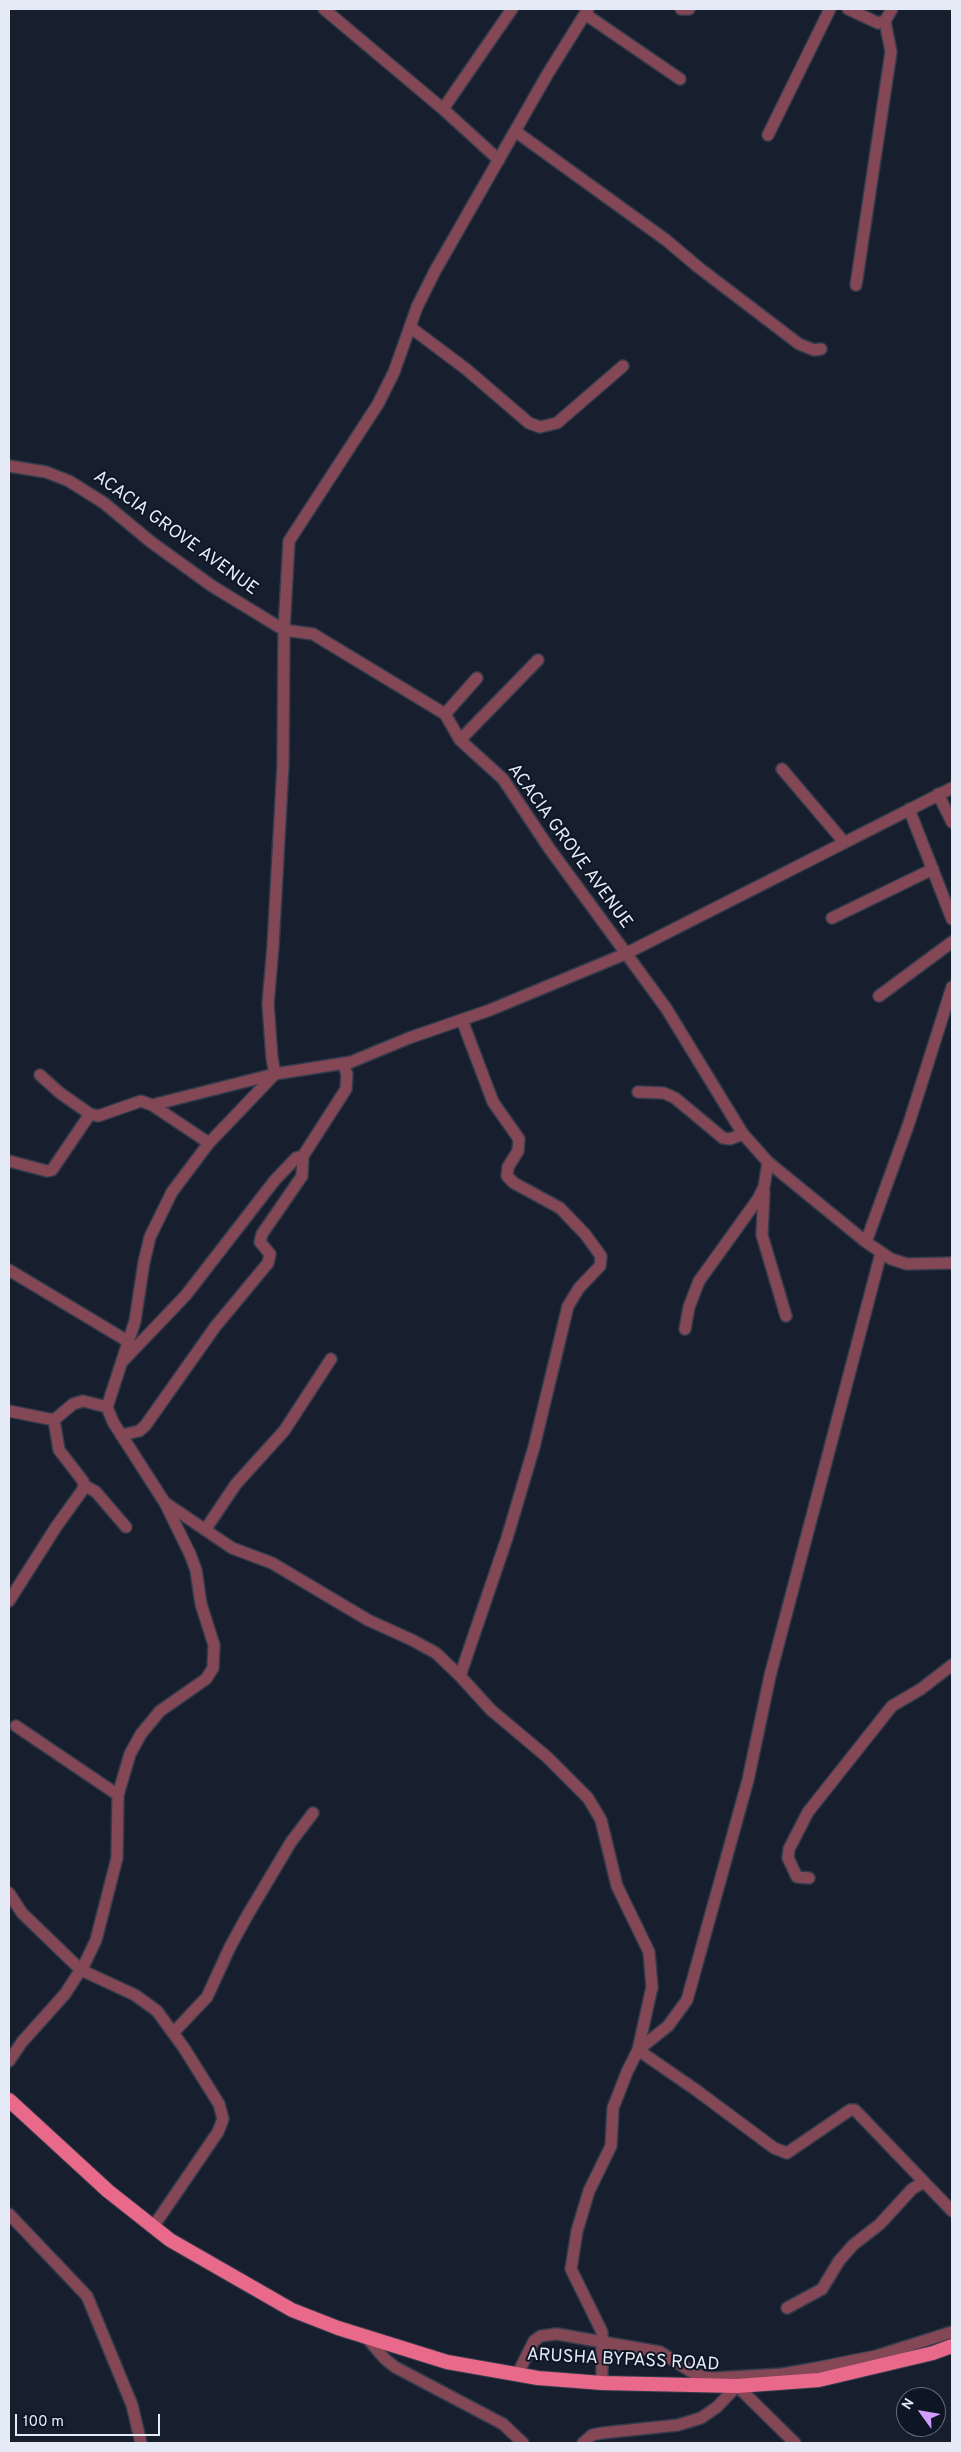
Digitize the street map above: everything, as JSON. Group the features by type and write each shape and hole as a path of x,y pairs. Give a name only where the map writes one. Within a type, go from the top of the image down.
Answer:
{"main road":[{"name":"ARUSHA BYPASS ROAD","path":"9,2100 108,2191 170,2240 292,2310 366,2337 447,2362 516,2375 602,2383 737,2386 819,2380 933,2354 952,2346"}],"street":[{"path":"324,9 443,109 499,160"},
{"path":"443,109 512,9"},
{"path":"681,9 689,9"},
{"path":"768,135 830,9"},
{"path":"848,9 878,24 885,21 892,9"},
{"path":"276,1074 272,1058 268,1004 283,765 284,630 289,541 378,404 394,372 410,327 435,271 515,131 587,11 680,79"},
{"path":"856,285 891,52 885,21"},
{"path":"515,131 666,240 698,267 799,344 814,350 822,349"},
{"path":"410,327 466,369 529,423 540,427 558,423 623,366"},
{"name":"ACACIA GROVE AVENUE","path":"9,466 46,472 69,481 104,503 151,542 212,586 284,630 312,634 445,714 460,740 502,779 548,848 666,1008 743,1134 768,1162 881,1253 907,1264 952,1263"},
{"path":"460,740 538,660"},
{"path":"445,714 477,678"},
{"path":"782,769 844,842"},
{"path":"152,1105 276,1074 344,1064 462,1020 625,954 952,788"},
{"path":"938,794 952,822"},
{"path":"909,809 952,919"},
{"path":"832,918 933,869"},
{"path":"879,996 952,942"},
{"path":"866,1242 912,1114 952,987"},
{"path":"460,1676 507,1538 531,1456 568,1306 578,1288 597,1270 601,1262 601,1256 568,1215 560,1208 514,1183 507,1176 508,1167 518,1152 519,1139 493,1102 462,1020"},
{"path":"121,1435 139,1431 145,1426 215,1327 268,1263 270,1254 260,1242 261,1239 302,1176 303,1156 346,1089 347,1074 344,1064"},
{"path":"9,2061 22,2042 65,1994 81,1970 102,1925 117,1858 118,1795 130,1754 152,1719 160,1711 206,1679 213,1668 214,1645 201,1604 196,1570 180,1530 121,1435 107,1408 130,1342 150,1237 172,1192 209,1143 276,1074"},
{"path":"40,1075 60,1093 90,1114 98,1116 140,1101 152,1105 209,1143"},
{"path":"638,1092 664,1093 675,1098 709,1129 723,1138 730,1139 743,1134"},
{"path":"9,1161 47,1171 52,1170 90,1114"},
{"path":"122,1362 134,1352 186,1296 275,1180 296,1158 303,1156"},
{"path":"768,1162 764,1188 762,1234 786,1316"},
{"path":"685,1330 689,1307 700,1281 764,1188"},
{"path":"638,2050 668,2026 687,2000 748,1780 770,1676 881,1253"},
{"path":"9,1270 130,1342"},
{"path":"205,1530 236,1484 284,1431 331,1359"},
{"path":"54,1420 73,1404 83,1401 107,1408"},
{"path":"9,1411 54,1420"},
{"path":"54,1420 59,1450 84,1484 96,1492 126,1527"},
{"path":"9,1601 56,1527 82,1493 84,1484"},
{"path":"165,1504 232,1548 272,1563 368,1620 421,1644 436,1653 491,1710 571,1779 588,1798 600,1820 618,1886 649,1952 652,1987 638,2050 618,2091 613,2108 611,2146 582,2210 571,2261 574,2276 596,2316 602,2332 602,2383"},
{"path":"809,1878 797,1877 788,1858 789,1849 808,1812 823,1796 850,1757 892,1706 952,1665"},
{"path":"16,1726 118,1795"},
{"path":"173,2033 207,1997 243,1924 291,1842 313,1813"},
{"path":"9,1892 12,1909 81,1970 147,2002 173,2033 219,2104 223,2119 218,2132 152,2227"},
{"path":"638,2050 774,2148 787,2153 850,2110 855,2110 952,2211"},
{"path":"787,2308 822,2289 839,2261 854,2245 880,2224 912,2189 924,2182"},
{"path":"9,2214 87,2296 132,2405 141,2443"},
{"path":"516,2375 534,2341 542,2336 557,2334 660,2352 703,2377 739,2377 782,2374 876,2356 952,2332"},
{"path":"366,2337 385,2359 395,2366 503,2424 523,2443"},
{"path":"583,2443 592,2435 678,2425 700,2418 717,2407 737,2386 795,2443"}]}
